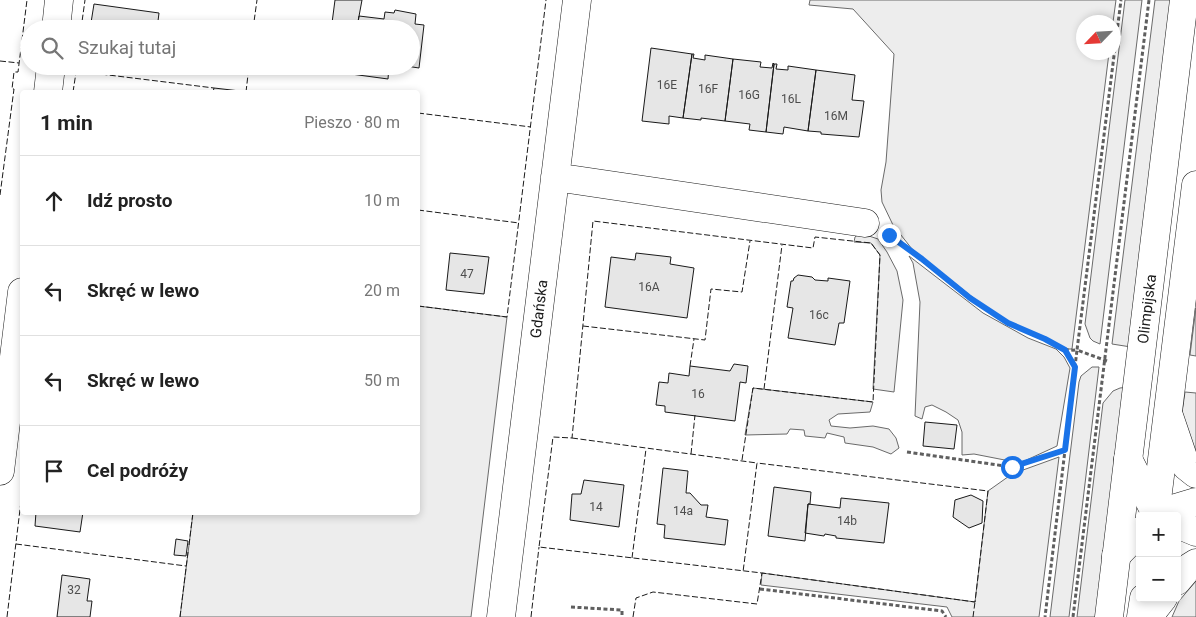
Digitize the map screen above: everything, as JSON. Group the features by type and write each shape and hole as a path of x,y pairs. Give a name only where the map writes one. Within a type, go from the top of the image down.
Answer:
{"street":[{"path":"57,20 59,0"},
{"name":"Gdańska","path":"501,617 577,0"},
{"name":"Olimpijska","path":"1109,617 1184,0"},
{"path":"48,90 50,75"},
{"path":"556,177 865,223"},
{"path":"1158,512 1196,185"},
{"path":"0,471 20,308"},
{"path":"1169,416 1186,466 1196,474"},
{"path":"1128,458 1154,512"},
{"path":"1173,512 1196,502"},
{"path":"1181,527 1196,532"},
{"path":"1116,556 1136,538"},
{"path":"1181,576 1188,568 1196,563"},
{"path":"1142,617 1144,602"},
{"path":"1148,617 1160,602"}],"path":[{"path":"1045,617 1121,0"},
{"path":"1073,617 1149,0"},
{"path":"889,235 970,298 1008,323 1065,350 1077,350 1105,360"},
{"path":"1065,350 1075,367"},
{"path":"907,452 1012,467 1065,450"},
{"path":"760,589 942,611 946,617"},
{"path":"571,607 622,610 622,617"}],"shaded area":[{"path":"810,0 1116,0 1114,15 1076,15 1076,60 1108,60 1072,349 1005,323 912,249 893,225 882,202 881,190 886,162 894,54 853,9 809,5"},
{"path":"1125,0 1142,0 1100,344 1090,338 1085,324 1118,60 1121,60 1121,32"},
{"path":"1155,0 1174,0 1131,347 1112,344"},
{"path":"860,233 878,239 897,271 903,300 894,392 873,389 880,255 871,243 854,242 855,237"},
{"path":"909,256 983,313 1028,338 1056,349 1064,357 1070,368 1057,446 1020,463 974,454 962,455 962,432 958,420 932,405 925,407 922,419 915,416 920,302 913,263"},
{"path":"420,306 507,317 471,617 180,617 193,515 420,515"},
{"path":"1196,308 1196,356 1190,355"},
{"path":"1092,367 1099,367 1069,617 1050,617 1079,382 1081,376"},
{"path":"1129,387 1101,617 1077,617 1103,403 1113,391"},
{"path":"753,388 873,402 870,412 838,414 829,420 831,426 850,428 873,426 889,429 896,438 899,448 891,454 873,447 845,443 844,437 827,433 825,438 805,436 804,430 790,429 787,434 745,435"},
{"path":"1185,392 1196,393 1196,457 1181,420"},
{"path":"1059,457 1039,617 952,617 947,607 761,585 762,573 975,602 988,491 1012,474"},
{"path":"1196,581 1196,617 1172,617 1181,599"}],"building":[{"path":"335,0 362,0 358,20 332,20"},
{"path":"94,4 159,13 158,20 91,20"},
{"path":"395,10 416,14 415,20 358,20 359,16 384,19 385,12 394,13"},
{"path":"420,25 424,25 420,59"},
{"path":"651,48 692,54 683,118 669,116 669,124 642,121"},
{"path":"692,54 694,54 693,58 705,60 705,55 733,59 725,121 683,118"},
{"path":"733,59 761,62 760,67 772,68 774,64 766,132 749,130 750,124 725,121"},
{"path":"774,64 777,64 776,69 788,70 788,66 816,70 808,131 784,127 783,134 766,132"},
{"path":"816,70 855,75 852,100 864,101 859,137 808,131"},
{"path":"358,75 388,75 388,79"},
{"path":"214,88 231,90 214,90"},
{"path":"450,253 489,257 484,294 446,290"},
{"path":"636,253 671,257 670,264 694,268 687,318 605,307 611,257 635,260"},
{"path":"798,275 812,277 815,280 828,281 828,278 850,281 844,323 839,323 835,345 788,338 793,308 787,307 791,281"},
{"path":"734,364 748,366 746,383 740,382 735,421 665,412 665,406 656,405 659,382 668,383 669,373 689,376 690,366 730,371"},
{"path":"925,422 957,425 954,449 923,446"},
{"path":"663,468 688,471 686,493 690,493 701,505 708,505 706,517 728,520 725,545 664,538 665,525 657,524"},
{"path":"584,480 624,485 619,527 570,520 572,494 581,494"},
{"path":"774,487 811,492 810,504 808,504 805,541 768,536"},
{"path":"971,495 983,501 982,523 969,528 953,517 955,500"},
{"path":"841,498 889,503 884,543 836,538 836,536 825,534 824,536 805,533 808,504 840,508"},
{"path":"36,515 83,515 80,532 35,526"},
{"path":"176,539 188,541 186,556 174,555"},
{"path":"62,575 90,579 87,601 92,601 90,617 57,617"}],"fence":[{"path":"24,20 27,0"},
{"path":"82,20 85,0"},
{"path":"254,20 257,0"},
{"path":"420,306 507,317 546,0"},
{"path":"0,195 14,89 12,89 14,72 18,72 20,56"},
{"path":"0,61 19,63"},
{"path":"73,90 76,75"},
{"path":"108,75 214,88"},
{"path":"246,90 248,75"},
{"path":"420,113 531,127"},
{"path":"420,210 519,223"},
{"path":"742,460 753,388 873,402 880,255 871,243 815,237 813,248 593,221 572,438 553,437 539,547 762,573 975,602 988,491 757,463"},
{"path":"583,326 705,340 711,289 742,292 750,241"},
{"path":"764,389 782,245"},
{"path":"690,366 694,339"},
{"path":"691,454 695,415"},
{"path":"572,438 757,463 743,572"},
{"path":"632,558 646,449"},
{"path":"7,617 20,510"},
{"path":"189,545 193,515"},
{"path":"16,544 186,566"},
{"path":"531,617 539,547"},
{"path":"180,617 188,552"},
{"path":"633,617 636,598 653,592 757,604 762,573"},
{"path":"973,617 975,602"}],"route":[{"path":"889,235 970,298 1008,323 1065,350 1075,367 1065,450 1012,467"}]}
